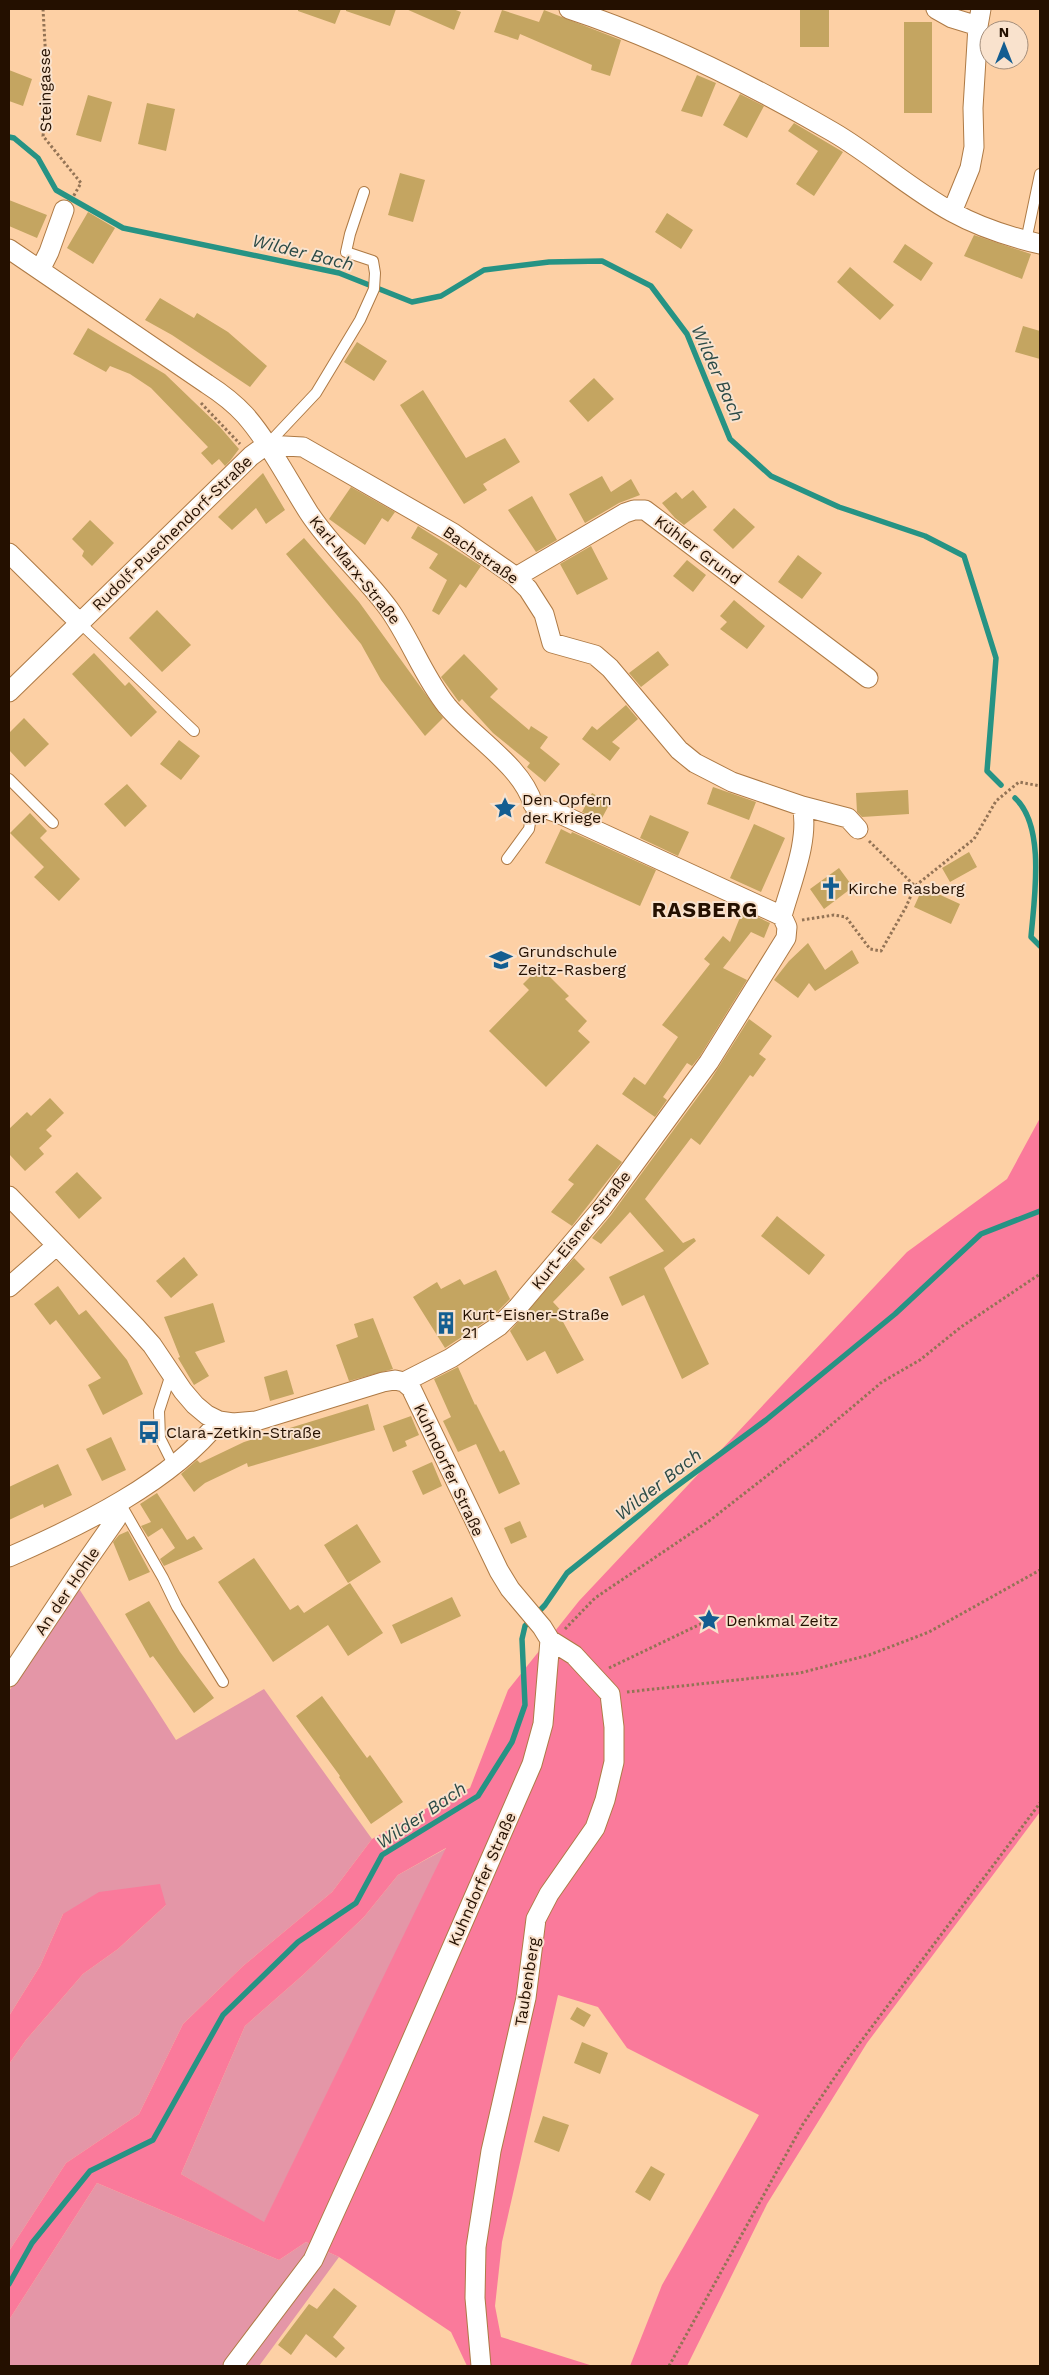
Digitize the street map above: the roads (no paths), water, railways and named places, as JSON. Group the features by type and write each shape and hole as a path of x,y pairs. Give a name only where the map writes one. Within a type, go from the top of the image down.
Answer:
{"street":[{"path":"572,9 656,43 752,89 834,132 952,212 1033,243"},
{"path":"936,9 952,18 980,18 972,108 974,147 970,168 952,212"},
{"path":"40,270 49,252 64,210"},
{"name":"Karl-Marx-Straße","path":"9,249 229,399 246,416 323,532 388,608 447,705 472,733 520,777 530,792 533,804"},
{"name":"Bachstraße","path":"266,445 303,446 453,533 516,577 528,589 544,614 552,642 595,655 610,668 679,750 695,764 732,782 802,806 848,818 858,829"},
{"name":"Rudolf-Puschendorf-Straße","path":"9,692 251,456 266,445"},
{"name":"Kühler Grund","path":"516,577 625,513 634,510 645,510 868,678"},
{"name":"Rudolf-Puschendorf-Straße","path":"9,553 79,622"},
{"path":"533,804 558,813 782,916 804,836 802,806"},
{"name":"Kurt-Eisner-Straße","path":"219,1421 234,1423 256,1421 383,1382 395,1380 404,1382 451,1358 499,1326 518,1308 602,1208 709,1062 786,938 788,926 782,916"},
{"path":"9,1196 144,1336 195,1405 207,1415 219,1421 203,1441 119,1503 9,1557"},
{"path":"9,1287 56,1246"},
{"name":"Kuhndorfer Straße","path":"233,2366 313,2260 386,2099 532,1764 543,1724 546,1634 510,1589 486,1548 411,1388 404,1382"},
{"name":"An der Hohle","path":"9,1678 80,1569 116,1520 119,1503"},
{"name":"Taubenberg","path":"481,2366 475,2298 476,2247 491,2151 526,1998 536,1919 549,1894 595,1828 605,1800 614,1762 614,1727 610,1694 574,1655 546,1634"}],"lane":[{"path":"1033,243 1040,174"},
{"path":"266,445 316,394 360,320 374,289 375,273 373,261 346,252 364,192"},
{"path":"79,622 194,731"},
{"path":"9,779 53,823"},
{"path":"507,859 529,829 533,804"},
{"path":"171,1374 159,1411 160,1438 173,1464"},
{"path":"119,1503 163,1578 177,1607 223,1682"}],"waterway":[{"name":"Wilder Bach","path":"9,137 14,138 38,158 56,190 123,228 339,273 412,302 441,296 484,270 549,262 602,261 651,286 687,334 730,439 771,476 839,507 925,536 964,556 996,658 987,771 1001,785"},
{"name":"Wilder Bach","path":"1015,798 1025,810 1031,826 1036,864 1031,937 1040,946"},
{"name":"Wilder Bach","path":"9,2284 32,2243 90,2171 153,2140 223,2015 298,1942 356,1903 382,1855 478,1796 512,1742 525,1705 522,1639 525,1626 545,1605 567,1573 662,1497 766,1420 895,1314 981,1234 1040,1211"}],"place":[{"name":"Den Opfern der Kriege","path":"505,808"},
{"name":"Kirche Rasberg","path":"831,888"},
{"name":"Grundschule Zeitz-Rasberg","path":"501,960"},
{"name":"Kurt-Eisner-Straße 21","path":"446,1323"},
{"name":"Clara-Zetkin-Straße","path":"149,1432"},
{"name":"Denkmal Zeitz","path":"709,1620"}],"district":[{"name":"RASBERG","path":"705,909"}]}
